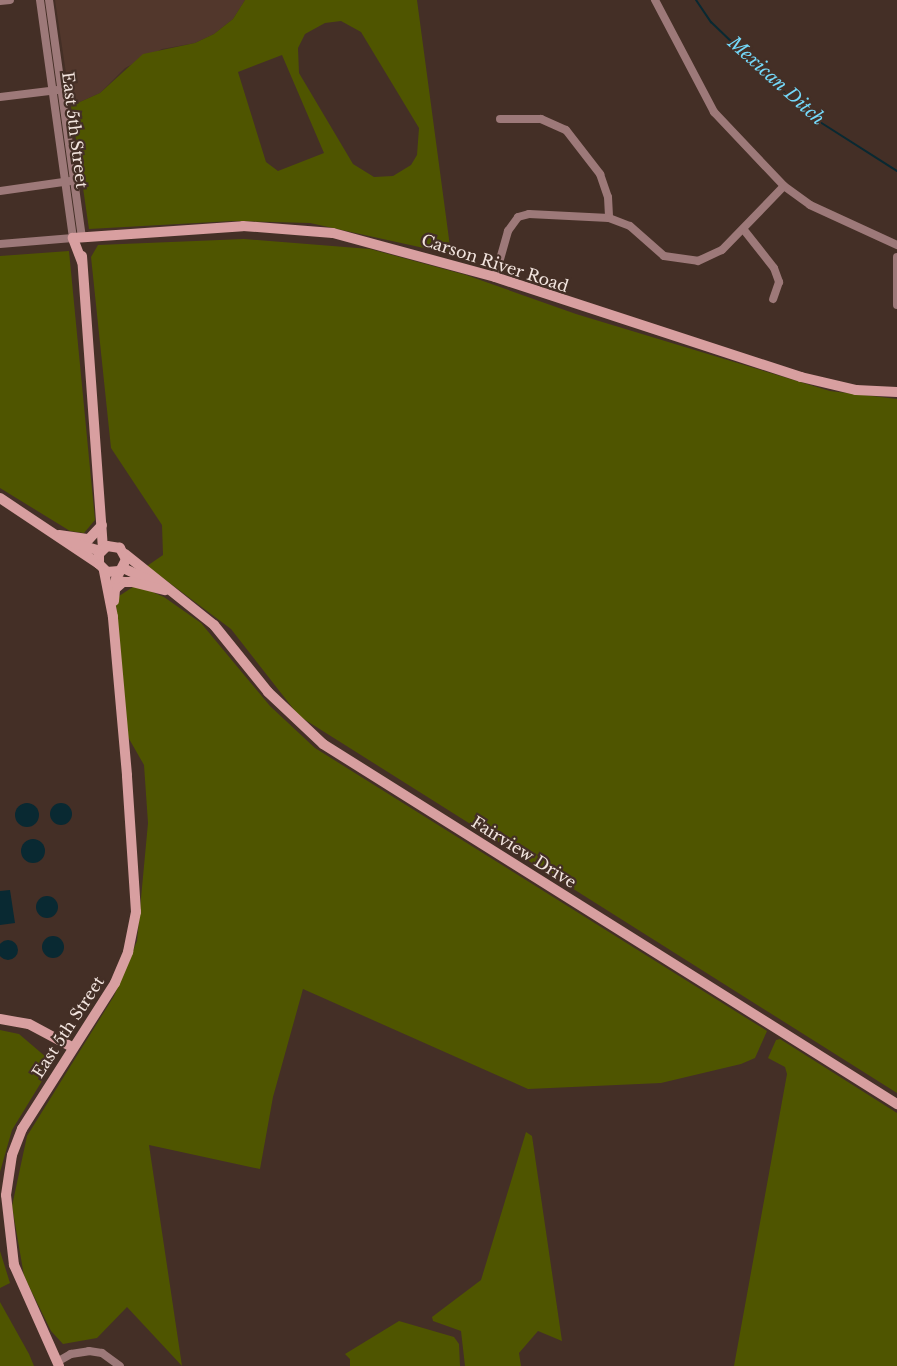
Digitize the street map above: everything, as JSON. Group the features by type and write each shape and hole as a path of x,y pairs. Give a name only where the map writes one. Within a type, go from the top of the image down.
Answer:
{"main road":[{"name":"Carson River Road","path":"78,238 211,227 297,228 369,240 495,277 801,377 856,390 897,392"},
{"name":"East 5th Street","path":"58,1364 14,1264 6,1195 12,1155 22,1130 72,1047 115,983 128,952 136,912 136,866 113,617 102,567 101,492 82,262 78,238"},
{"name":"East 5th Street","path":"101,492 115,546"},
{"path":"0,498 102,567 121,570"},
{"path":"55,535 89,539 102,525"},
{"path":"55,535 102,550 115,546"},
{"name":"Fairview Drive","path":"115,546 214,625 274,699 323,744 897,1104"},
{"name":"East 5th Street","path":"113,617 115,589 125,554"},
{"name":"Fairview Drive","path":"121,570 171,590"},
{"path":"115,589 123,582 132,582 171,590"},
{"path":"0,1018 29,1024 72,1047"}],"street":[{"path":"0,1 10,0"},
{"name":"East 5th Street","path":"40,0 75,181 78,238"},
{"name":"East 5th Street","path":"49,0 66,182 78,238"},
{"path":"655,0 714,112 784,186 810,205 897,245"},
{"path":"0,97 58,90"},
{"path":"500,119 541,119 566,130 600,174 608,197 609,218"},
{"path":"0,191 75,181"},
{"path":"495,277 508,231 518,218 529,214 609,218 630,226 664,256 688,262 714,256 744,230 784,186"},
{"path":"744,230 774,268 779,282 773,299"},
{"path":"0,244 78,238"},
{"path":"897,257 897,305"},
{"path":"58,1364 71,1354 89,1351 102,1353 120,1366"}],"shaded area":[{"path":"55,0 245,0 233,19 214,34 195,43 162,49 125,68 100,93 71,106"},
{"path":"245,0 417,0 451,254 310,223 232,221 89,229 71,106 100,93 143,54 195,43 214,34 233,19","holes":["341,21 361,32 419,128 417,155 411,165 393,176 374,177 353,164 299,73 298,48 305,34 325,23","282,55 324,153 278,171 266,162 238,72"]},
{"path":"244,239 370,249 466,275 576,314 830,391 897,399 897,1093 299,716 231,629 147,566 163,555 162,525 111,448 91,257 98,245"},
{"path":"69,251 95,520 84,533 70,531 0,488 0,256"},
{"path":"136,585 164,597 201,623 270,706 315,748 767,1031 755,1058 741,1064 661,1083 528,1089 303,989 273,1097 260,1169 149,1145 182,1366 127,1307 97,1338 63,1344 51,1331 24,1276 12,1206 27,1136 114,996 137,941 148,823 144,765 128,737 116,605 119,596"},
{"path":"0,1030 19,1034 53,1063 12,1130 0,1172"},
{"path":"780,1039 897,1113 897,1366 734,1366 787,1074 785,1067 768,1058 776,1040"},
{"path":"526,1132 532,1136 562,1341 538,1331 519,1353 521,1366 465,1366 461,1331 433,1321 432,1317 481,1280"},
{"path":"0,1251 10,1283 0,1288"},
{"path":"0,1302 29,1354 34,1366 0,1366"},
{"path":"399,1321 454,1337 459,1344 460,1366 350,1366 350,1359 345,1354"}],"water":[{"path":"27,803 36,806 39,815 36,824 27,827 18,824 15,815 18,806"},
{"path":"61,803 69,806 72,814 69,822 61,825 53,822 50,814 53,806"},
{"path":"33,839 42,842 45,851 42,860 33,863 24,860 21,851 24,842"},
{"path":"10,890 15,923 0,925 0,891"},
{"path":"47,896 55,899 58,907 55,915 47,918 39,915 36,907 39,899"},
{"path":"53,936 61,939 64,947 61,955 53,958 45,955 42,947 45,939"},
{"path":"8,940 15,943 18,950 15,957 8,960 1,957 -2,950 1,943"}],"waterway":[{"name":"Mexican Ditch","path":"696,0 711,22 788,96 820,122 897,171"}]}
